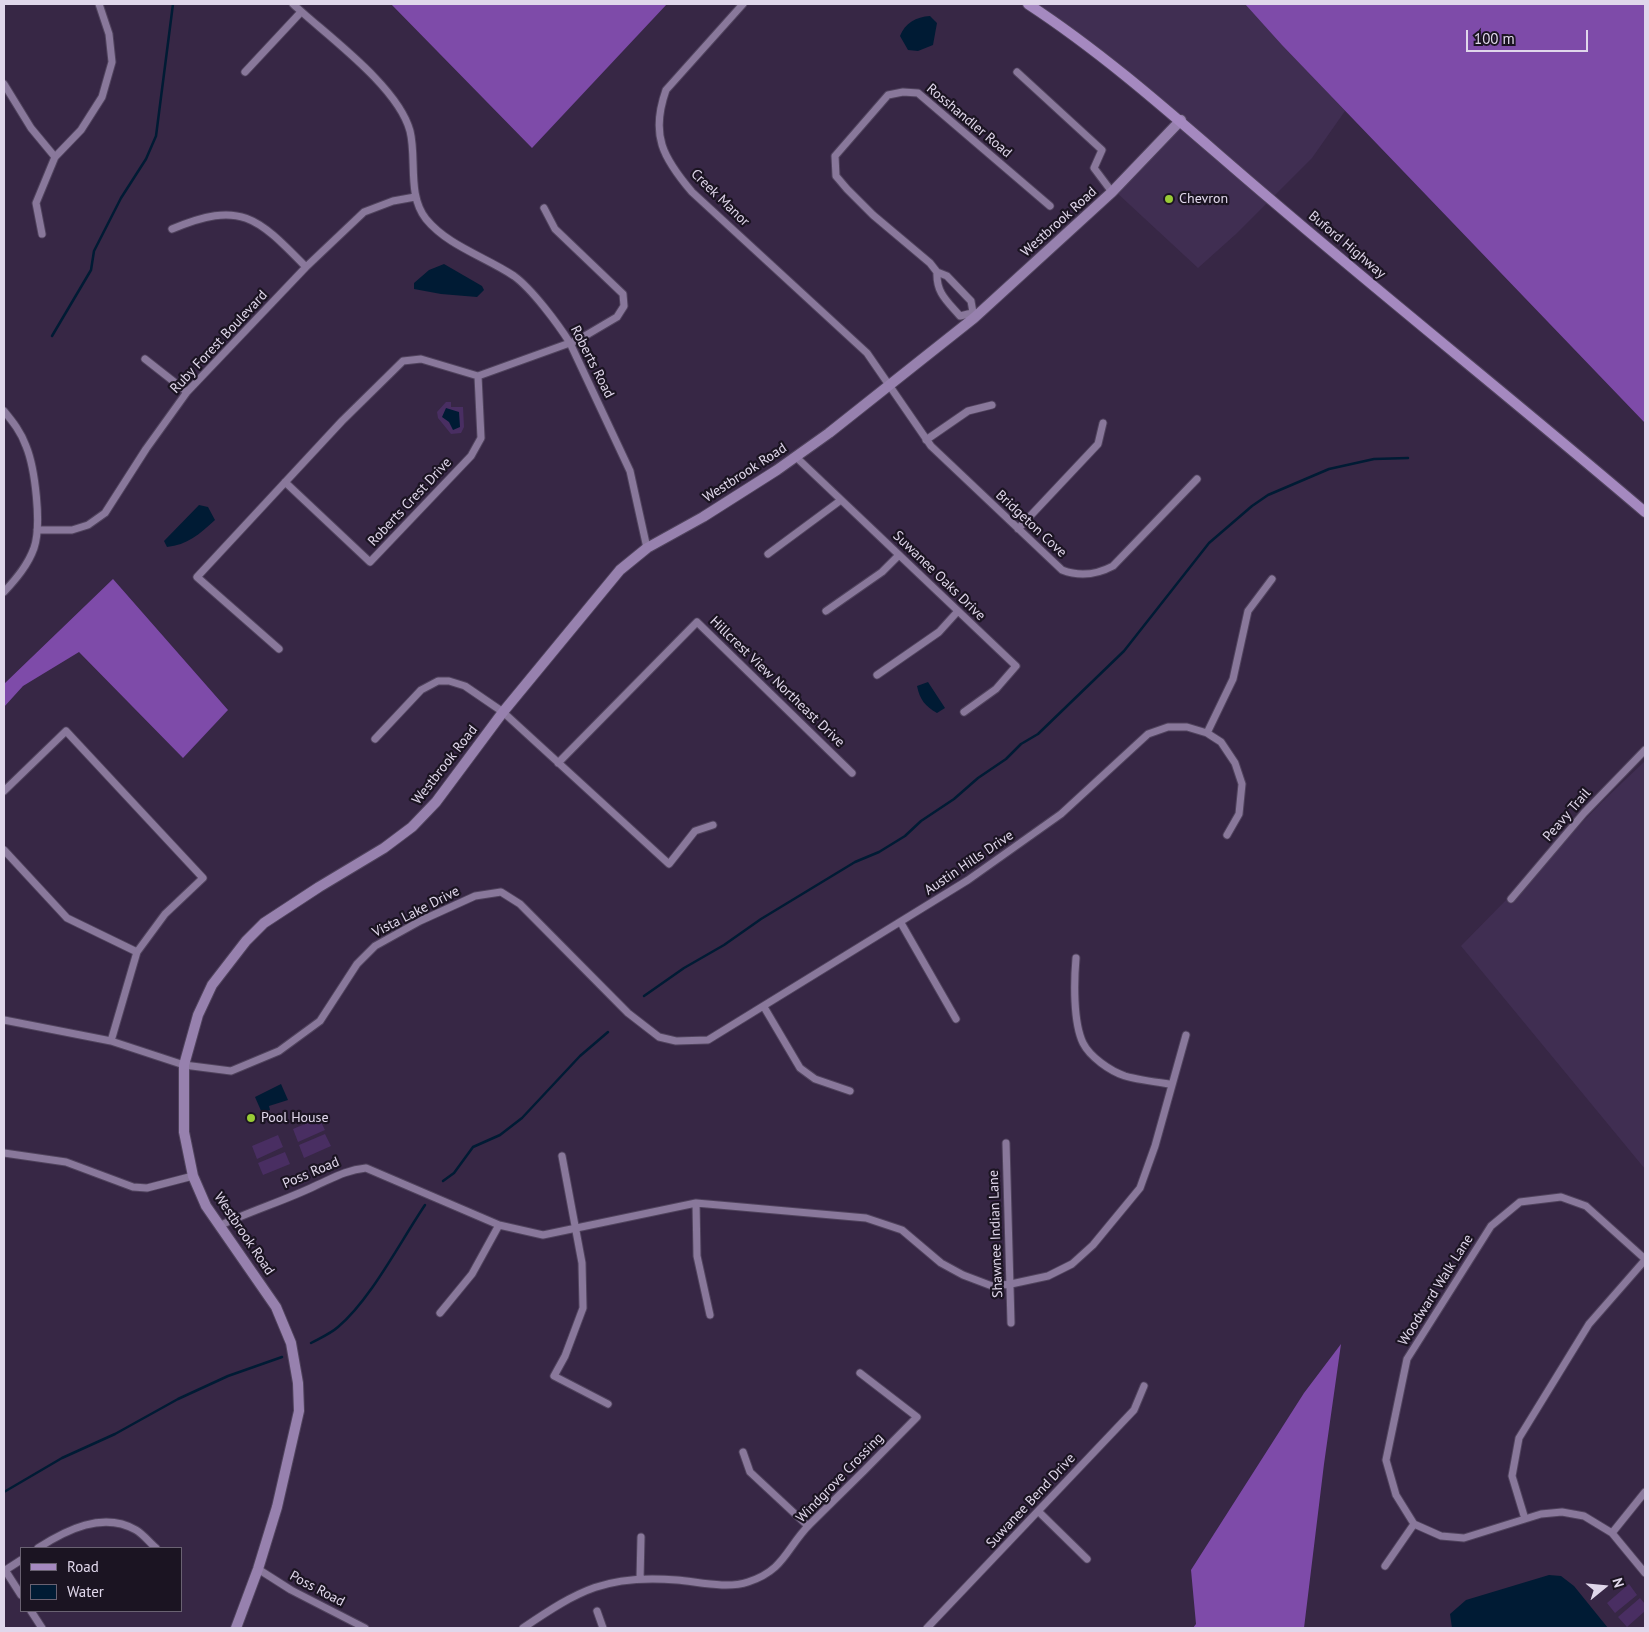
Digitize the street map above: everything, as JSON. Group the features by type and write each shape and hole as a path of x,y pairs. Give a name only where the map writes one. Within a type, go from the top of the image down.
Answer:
{"main road":[{"name":"Buford Highway","path":"1028,4 1097,53 1180,120 1275,203 1645,512"}],"street":[{"path":"42,234 36,203 55,157 81,130 102,97 112,62 109,34 100,4"},
{"path":"293,4 391,96 410,130 416,196"},
{"name":"Creek Manor","path":"743,4 666,90 660,106 661,146 671,166 692,192 867,353 888,386"},
{"path":"245,72 301,12"},
{"path":"1017,72 1102,150 1094,168 1112,192"},
{"path":"4,84 31,128 55,157"},
{"name":"Rosshandler Road","path":"973,316 971,301 947,276 937,272 930,263 873,215 836,176 836,156 888,95 903,92 918,93 1050,206"},
{"name":"Westbrook Road","path":"236,1628 258,1569 279,1499 299,1411 298,1383 291,1343 276,1307 206,1206 193,1176 184,1132 182,1106 184,1065 198,1015 212,985 246,941 264,923 285,908 384,848 412,827 436,802 502,712 620,570 647,548 703,517 796,457 888,386 973,316 1112,192 1180,120"},
{"name":"Roberts Road","path":"416,196 424,216 438,233 516,278 560,327 570,343 630,471 647,548"},
{"name":"Ruby Forest Boulevard","path":"37,530 72,530 88,525 105,513 146,449 187,392 306,267 364,212 393,201 416,196"},
{"path":"279,649 197,577 342,421 403,361 421,359 478,376 570,343 617,317 624,306 623,294 555,229 544,208"},
{"path":"172,229 203,216 228,214 245,217 268,231 306,267"},
{"path":"937,272 936,286 949,304 960,316 973,316"},
{"path":"145,359 187,392"},
{"name":"Roberts Crest Drive","path":"285,482 370,562 471,456 481,438 478,376"},
{"name":"Bridgeton Cove","path":"888,386 926,440 1062,570 1073,574 1101,572 1113,566 1197,479"},
{"path":"926,440 968,411 992,405"},
{"path":"4,411 18,428 27,447 37,499 37,530 34,548 18,576 4,592"},
{"path":"1018,529 1098,444 1104,423"},
{"name":"Suwanee Oaks Drive","path":"796,457 1016,666 996,689 964,712"},
{"path":"768,554 841,500"},
{"path":"826,611 882,572 899,555"},
{"path":"1207,733 1233,679 1248,611 1272,579"},
{"path":"877,675 939,632 958,611"},
{"name":"Hillcrest View Northeast Drive","path":"558,763 599,719 697,622 852,773"},
{"path":"374,739 421,690 438,682 448,681 465,686 502,712 669,864 696,831 713,825"},
{"name":"Austin Hills Drive","path":"630,1015 659,1037 676,1041 693,1042 708,1040 901,923 968,880 1061,814 1148,734 1168,727 1187,727 1207,733 1221,742 1235,763 1242,784 1239,814 1227,835"},
{"path":"4,791 66,731 203,878 165,914 137,952 111,1041"},
{"name":"Peavy Trail","path":"1511,899 1584,813 1645,750"},
{"path":"4,850 67,918 137,952"},
{"name":"Vista Lake Drive","path":"4,1020 111,1041 184,1065 231,1071 279,1051 320,1021 357,964 375,946 454,904 475,896 501,892 520,904 630,1015"},
{"path":"901,923 956,1020"},
{"path":"1076,958 1074,978 1078,1023 1083,1043 1093,1056 1106,1067 1124,1076 1170,1084"},
{"path":"764,1006 800,1068 815,1079 850,1091"},
{"name":"Poss Road","path":"219,1226 315,1187 343,1172 366,1168 499,1225 543,1235 696,1204 866,1218 902,1230 941,1263 963,1275 992,1286 1011,1284 1048,1276 1072,1264 1093,1245 1140,1188 1155,1146 1170,1084 1186,1035"},
{"name":"Shawnee Indian Lane","path":"1006,1144 1011,1323"},
{"path":"4,1153 66,1162 133,1187 147,1188 193,1176"},
{"path":"562,1156 582,1263 583,1308 565,1356 554,1376 608,1404"},
{"name":"Woodward Walk Lane","path":"1414,1524 1396,1495 1386,1460 1406,1359 1491,1226 1520,1202 1561,1196 1586,1206 1645,1260"},
{"path":"696,1204 697,1256 710,1315"},
{"path":"440,1312 472,1274 499,1225"},
{"path":"1525,1519 1512,1476 1518,1438 1589,1324 1645,1260"},
{"name":"Windgrove Crossing","path":"523,1628 566,1599 603,1584 624,1579 640,1579 736,1586 764,1575 781,1564 808,1526 917,1417 860,1373"},
{"name":"Suwanee Bend Drive","path":"927,1628 1134,1410 1144,1386"},
{"path":"743,1452 750,1472 808,1526"},
{"path":"1612,1533 1645,1492"},
{"path":"1039,1512 1088,1559"},
{"path":"1385,1566 1414,1524 1441,1536 1464,1538 1487,1533 1541,1514 1562,1512 1584,1516 1612,1533 1645,1573"},
{"path":"40,1547 78,1526 98,1523 117,1524 136,1530 155,1547"},
{"path":"640,1579 641,1537"},
{"path":"20,1561 5,1571 20,1594"},
{"name":"Poss Road","path":"258,1569 291,1590 365,1628"},
{"path":"597,1611 603,1628"},
{"path":"33,1612 42,1628"}],"shaded area":[{"path":"391,4 667,4 532,148"},
{"path":"1032,4 1245,4 1345,111 1312,158 1236,234 1198,268 1116,192 1185,121"},
{"path":"1245,4 1645,4 1645,423 1282,45"},
{"path":"446,402 451,402 451,407 463,407 464,427 461,433 451,434 438,418 437,412"},
{"path":"113,579 228,710 183,758 79,652 23,686 4,707 4,684"},
{"path":"1645,761 1645,1169 1461,946 1602,802"},
{"path":"319,1118 325,1130 298,1142 293,1129"},
{"path":"325,1134 331,1146 304,1158 299,1145"},
{"path":"278,1135 283,1147 257,1159 252,1146"},
{"path":"285,1152 290,1164 263,1175 258,1163"},
{"path":"1341,1344 1304,1628 1193,1628 1196,1624 1191,1570 1304,1393"},
{"path":"1629,1584 1637,1595 1615,1613 1607,1603"},
{"path":"1640,1598 1645,1604 1645,1611 1627,1627 1618,1617"}],"water":[{"path":"930,16 937,23 933,45 918,51 908,50 900,36 902,31 912,22"},
{"path":"444,264 482,286 484,290 477,297 441,294 414,289 414,283 429,270"},
{"path":"446,408 459,412 460,427 453,430 449,422 442,417"},
{"path":"199,505 208,507 215,520 193,538 181,544 167,547 164,541"},
{"path":"928,682 945,708 937,713 929,708 921,699 918,691 917,686"},
{"path":"281,1084 288,1100 269,1106 270,1110 262,1113 255,1097"},
{"path":"1549,1575 1561,1576 1574,1586 1608,1628 1452,1628 1450,1614 1466,1600"}],"waterway":[{"path":"52,336 91,270 94,251 121,198 146,159 156,136 173,4"},
{"path":"644,996 761,919 855,862 879,852 905,836 921,821 954,799 978,778 1006,759 1021,744 1038,734 1124,651 1209,543 1252,506 1268,495 1329,469 1374,459 1408,458"},
{"path":"443,1181 454,1173 473,1147 500,1135 522,1118 580,1056 608,1032"},
{"path":"311,1343 338,1327 362,1301 425,1205"},
{"path":"4,1492 62,1458 115,1434 178,1399 228,1376 282,1357"}],"place":[{"name":"Chevron","path":"1169,199"},
{"name":"Pool House","path":"251,1118"}]}
